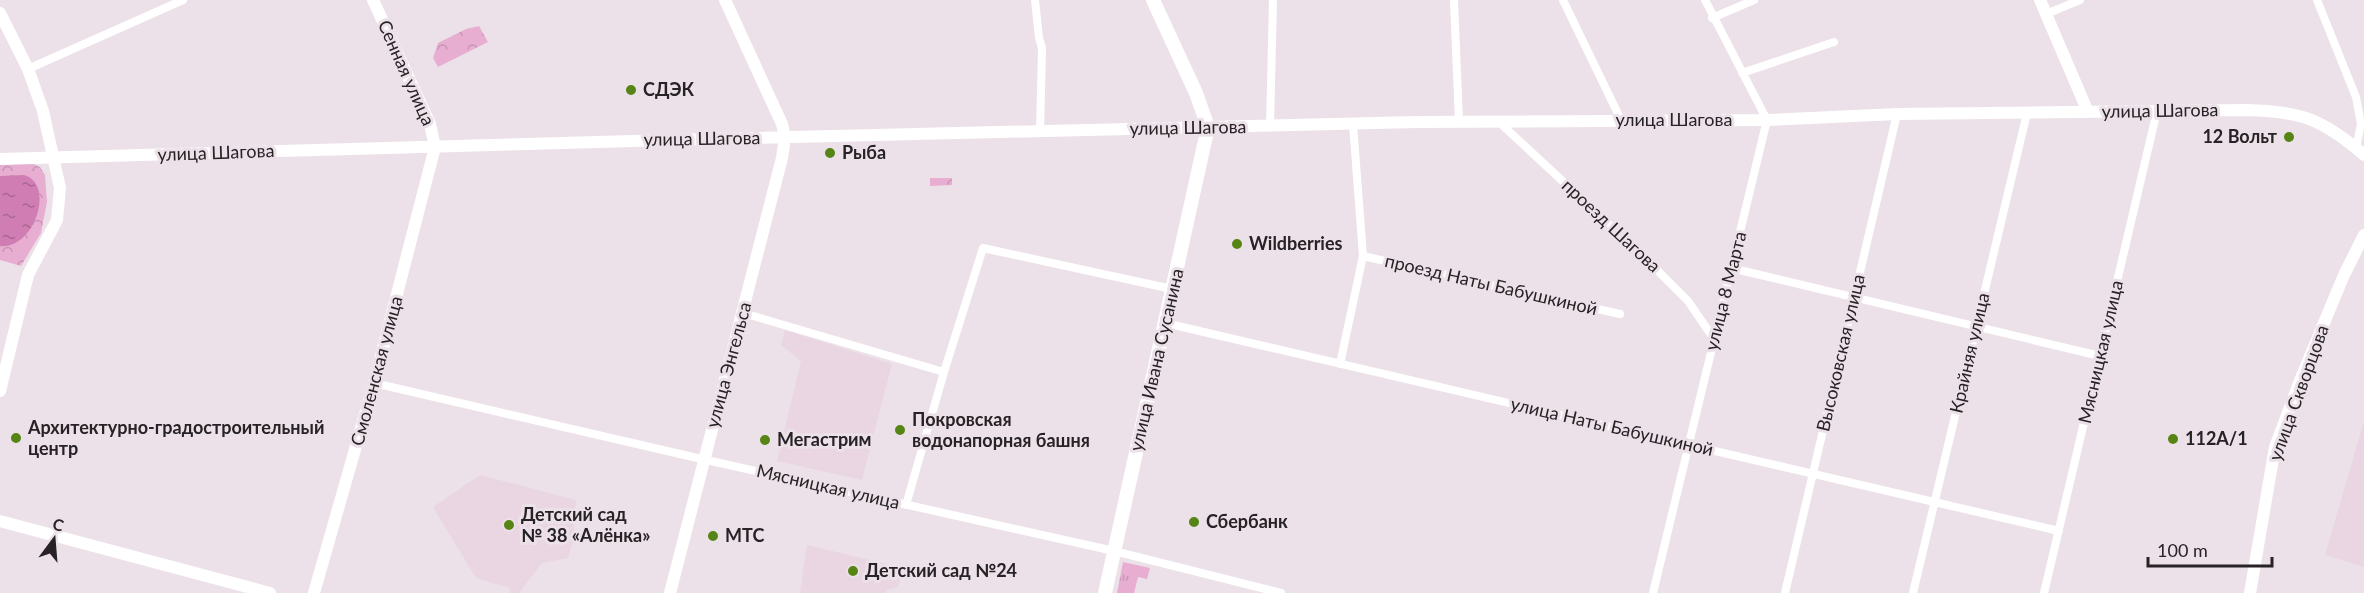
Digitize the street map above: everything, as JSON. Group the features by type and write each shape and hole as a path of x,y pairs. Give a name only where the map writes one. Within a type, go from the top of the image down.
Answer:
{"main road":[{"name":"Сенная улица","path":"373,0 430,124 435,147"},
{"path":"725,0 782,124 785,137"},
{"path":"1153,0 1196,93 1208,127"},
{"path":"2040,0 2088,112"},
{"path":"0,13 28,69 44,111 60,188 57,220 28,275 0,391"},
{"name":"улица Шагова","path":"0,159 1208,127 1459,122 1767,120 1897,114 2157,111 2274,111 2324,124 2360,151"},
{"name":"улица Ивана Сусанина","path":"1105,593 1208,127"},
{"name":"улица Энгельса","path":"670,593 743,313 782,158 785,137"},
{"name":"Смоленская улица","path":"314,593 374,383 435,147"},
{"name":"улица Скворцова","path":"2250,593 2275,447 2309,357 2364,235"},
{"path":"0,521 270,593"}],"street":[{"path":"28,69 183,0"},
{"path":"1035,0 1042,48 1040,132"},
{"path":"1270,126 1273,0"},
{"path":"1454,0 1459,122"},
{"path":"1563,0 1622,120"},
{"path":"1705,0 1712,18 1767,120"},
{"path":"1712,18 1754,0"},
{"path":"2046,14 2080,0"},
{"path":"2317,0 2356,97 2361,124 2360,151"},
{"path":"1742,73 1834,42"},
{"name":"Мясницкая улица","path":"2044,593 2157,111"},
{"name":"Крайняя улица","path":"1912,593 2027,113"},
{"name":"Высоковская улица","path":"1785,593 1897,114"},
{"name":"улица 8 Марта","path":"1653,593 1767,120"},
{"name":"проезд Шагова","path":"1499,122 1640,253 1688,301 1714,339"},
{"path":"1341,364 1363,256 1353,124"},
{"path":"906,505 983,248 1172,289"},
{"name":"проезд Наты Бабушкиной","path":"1363,256 1620,314"},
{"path":"1731,268 2100,356"},
{"path":"743,313 944,372"},
{"name":"улица Наты Бабушкиной","path":"1165,323 2059,531"},
{"name":"Мясницкая улица","path":"374,383 705,460 1114,551 1281,593"}],"shaded area":[{"path":"785,330 892,364 862,480 777,461 801,361 781,345"},
{"path":"2364,421 2364,567 2325,555"},
{"name":"Детский сад № 38 «Алёнка»","path":"480,475 576,500 573,542 568,558 542,563 519,593 510,593 510,588 476,578 433,507"},
{"name":"Детский сад №24","path":"807,545 904,568 898,587 887,590 886,593 800,593"}],"green space":[{"path":"479,26 488,42 438,67 433,58 438,43 466,29"},
{"path":"31,163 40,167 45,175 47,202 41,233 21,266 0,260 0,165"},
{"path":"930,178 952,178 952,185 930,186"},
{"path":"1123,562 1150,568 1147,579 1138,577 1134,593 1117,593"}],"water":[{"path":"24,175 34,181 39,190 37,215 23,238 12,244 0,246 0,176"}],"place":[{"name":"СДЭК","path":"631,90"},
{"name":"12 Вольт","path":"2289,137"},
{"name":"Рыба","path":"830,153"},
{"name":"Wildberries","path":"1237,244"},
{"name":"Покровская водонапорная башня","path":"900,430"},
{"name":"Архитектурно-градостроительный центр","path":"16,438"},
{"name":"112А/1","path":"2173,439"},
{"name":"Мегастрим","path":"765,440"},
{"name":"Сбербанк","path":"1194,522"},
{"name":"Детский сад № 38 «Алёнка»","path":"509,525"},
{"name":"МТС","path":"713,536"},
{"name":"Детский сад №24","path":"853,571"}]}
